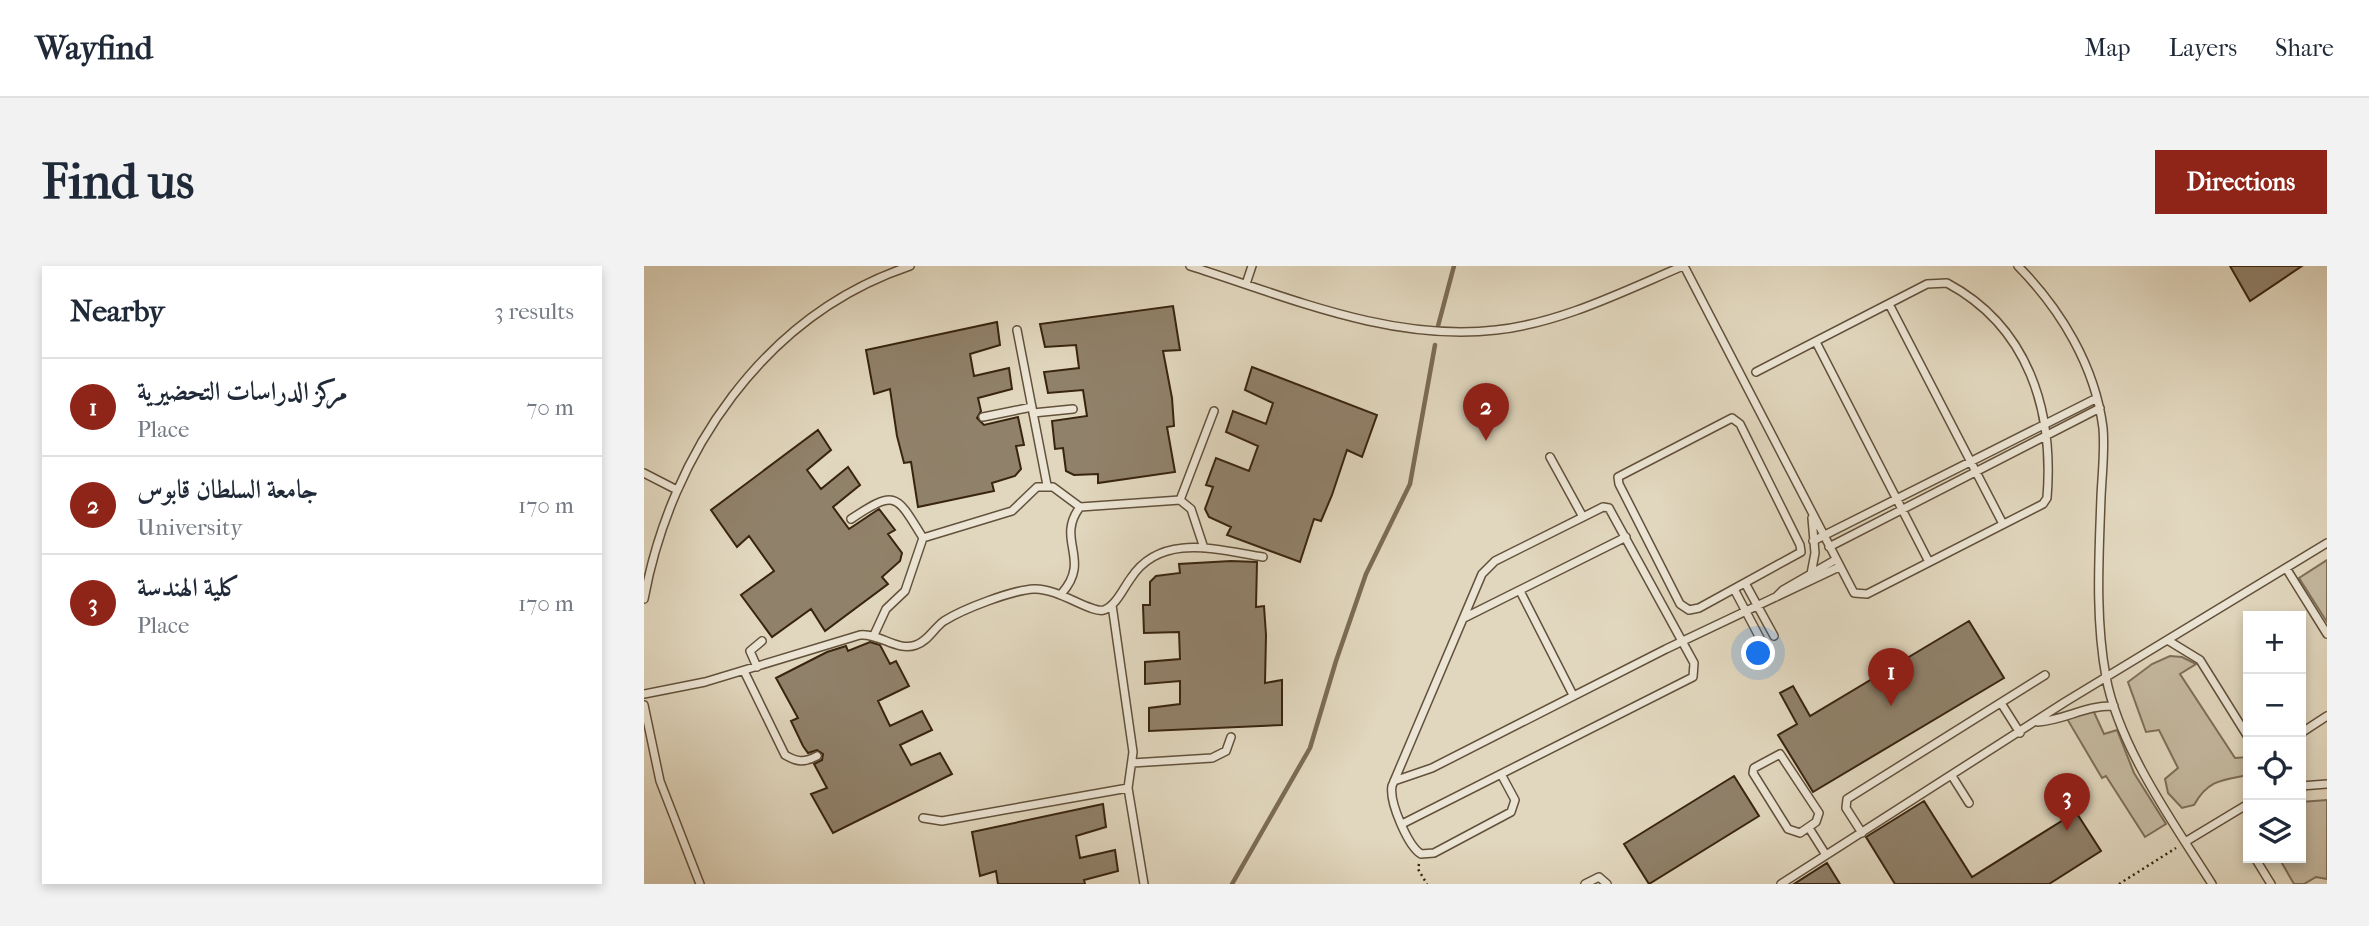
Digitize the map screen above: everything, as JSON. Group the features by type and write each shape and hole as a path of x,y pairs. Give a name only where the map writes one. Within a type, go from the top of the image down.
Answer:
{"lane":[{"path":"644,599 661,526 675,489 713,423 762,361 825,308 860,288 910,266"},
{"path":"1190,266 1376,323 1416,331 1457,333 1498,330 1539,322 1684,266 1851,590 1862,595 2043,504 2046,498 2046,424 2022,355 2003,326 1974,300 1940,281 1927,284 1756,372"},
{"path":"1246,284 1252,266"},
{"path":"2018,266 2041,289 2071,334 2097,398 2103,431 2097,577 2106,677 2114,706 2140,765 2212,884"},
{"path":"1889,304 2003,524"},
{"path":"1017,330 1047,485"},
{"path":"1816,342 1929,562"},
{"path":"1813,541 2097,398"},
{"path":"1829,547 2099,408"},
{"path":"983,417 1032,410 1073,409"},
{"path":"1180,500 1214,411"},
{"path":"1728,418 1740,424 1801,548 1799,555 1745,583 1694,610 1684,607 1618,481 1621,474 1728,418"},
{"path":"1550,457 1583,517"},
{"path":"644,473 675,489"},
{"path":"923,538 1012,511 1030,492 1047,485 1058,489 1070,502 1080,507 1180,500 1191,509 1204,548"},
{"path":"851,519 876,502 894,500 902,505 923,538"},
{"path":"1062,593 1072,582 1076,570 1070,525 1080,507"},
{"path":"1402,824 1501,774 1689,680 1695,667 1609,508 1603,507 1490,564 1482,574 1394,781 1392,799 1402,824 1416,851 1421,854 1434,853 1511,812 1515,800 1501,774"},
{"path":"1811,574 1815,561 1812,517"},
{"path":"1463,618 1626,537"},
{"path":"874,635 886,609 905,591 923,538"},
{"path":"1781,884 2106,677 2327,543"},
{"path":"644,694 744,671 853,636 874,635 897,645 916,645 947,619 1016,592 1047,589 1062,593 1095,611 1112,605 1137,569 1150,556 1167,550 1204,548 1263,557"},
{"path":"1775,598 1811,574 1837,564"},
{"path":"1394,781 1432,768 1573,695 1775,598 1837,564"},
{"path":"2286,568 2327,634"},
{"path":"1745,583 1774,636"},
{"path":"1734,589 1762,642"},
{"path":"1520,591 1573,695"},
{"path":"1112,605 1132,763 1128,788 1144,884"},
{"path":"757,667 750,651 762,641"},
{"path":"2169,641 2200,660 2243,729"},
{"path":"744,671 785,755 795,761 806,761 817,756"},
{"path":"1862,833 1845,805 1847,799 2045,675"},
{"path":"2001,703 2020,733"},
{"path":"644,705 660,781 699,884"},
{"path":"2037,722 2061,718 2086,708 2114,706"},
{"path":"2306,730 2327,716"},
{"path":"1132,763 1212,758 1226,751 1231,737"},
{"path":"1780,754 1785,759 1819,813 1816,822 1809,828 1800,833 1788,829 1756,778 1754,768 1780,754"},
{"path":"1952,776 1969,803"},
{"path":"2306,786 2327,784"},
{"path":"923,818 942,821 1128,788"},
{"path":"2185,842 2243,807"},
{"path":"1809,828 1826,855"},
{"path":"2258,863 2271,884"},
{"path":"1585,884 1599,877 1607,884"}],"path":[{"path":"2119,884 2185,842"},
{"path":"1421,854 1418,869 1427,884"}],"shaded area":[{"path":"2327,560 2327,622 2299,578"},
{"path":"2170,656 2182,657 2196,664 2180,674 2235,758 2243,757 2243,776 2216,782 2205,790 2194,805 2182,808 2168,793 2165,779 2178,768 2159,730 2146,732 2128,682 2152,664"},
{"path":"2093,710 2104,734 2117,730 2134,773 2166,824 2145,837 2106,776 2102,778 2066,717"},
{"path":"2327,800 2327,879 2316,877 2304,884 2294,884 2282,863 2306,863 2306,802"}],"building":[{"path":"2230,266 2302,266 2250,301"},
{"path":"1173,306 1180,350 1163,351 1172,398 1174,426 1167,427 1175,472 1098,483 1098,474 1074,475 1066,471 1063,448 1055,449 1052,421 1087,416 1083,390 1048,393 1044,372 1079,368 1076,345 1045,347 1040,324"},
{"path":"997,322 1000,345 970,354 974,376 1009,368 1012,389 978,398 981,411 977,418 984,425 1018,417 1024,445 1016,446 1021,469 1015,476 992,483 994,491 918,507 911,462 904,463 897,436 890,389 874,394 866,350"},
{"path":"1252,367 1377,415 1362,457 1347,450 1321,521 1314,519 1300,562 1227,535 1231,527 1209,517 1205,509 1213,487 1206,485 1216,458 1249,471 1258,446 1226,432 1233,411 1266,424 1273,403 1245,390"},
{"path":"818,430 831,450 807,470 821,489 848,467 860,485 833,507 849,529 879,509 895,530 888,534 902,553 900,561 882,577 888,584 825,631 811,609 772,637 741,595 774,571 749,536 737,547 711,510"},
{"path":"1257,562 1256,607 1264,606 1266,635 1265,683 1282,680 1282,725 1149,731 1149,708 1180,704 1180,681 1145,684 1145,662 1180,659 1179,632 1144,633 1143,605 1150,605 1150,582 1156,576 1180,573 1179,564"},
{"path":"1969,621 2004,678 1813,792 1778,735 1797,724 1780,693 1793,686 1810,716"},
{"path":"870,642 880,645 890,664 896,661 909,686 878,701 890,726 922,711 932,730 900,745 911,765 940,753 952,774 833,833 811,794 827,788 814,764 822,760 823,754 817,750 808,753 803,746 791,721 798,718 776,678 827,652 846,646 848,651"},
{"path":"1734,776 1759,816 1649,884 1624,844"},
{"path":"1924,801 1972,877 2076,812 2101,851 2049,884 1895,884 1866,837"},
{"path":"1103,804 1106,827 1076,836 1080,858 1115,850 1118,871 1084,880 1085,884 998,884 996,871 980,876 972,832"},
{"path":"1827,863 1840,884 1794,884"}],"waterway":[{"path":"1438,326 1454,266"},
{"path":"1232,884 1310,748 1366,574 1410,484 1435,345"}],"place":[{"name":"جامعة السلطان قابوس","path":"1486,441"},
{"name":"مركز الدراسات التحضيرية","path":"1891,706"},
{"name":"كلية الهندسة","path":"2067,831"}]}
